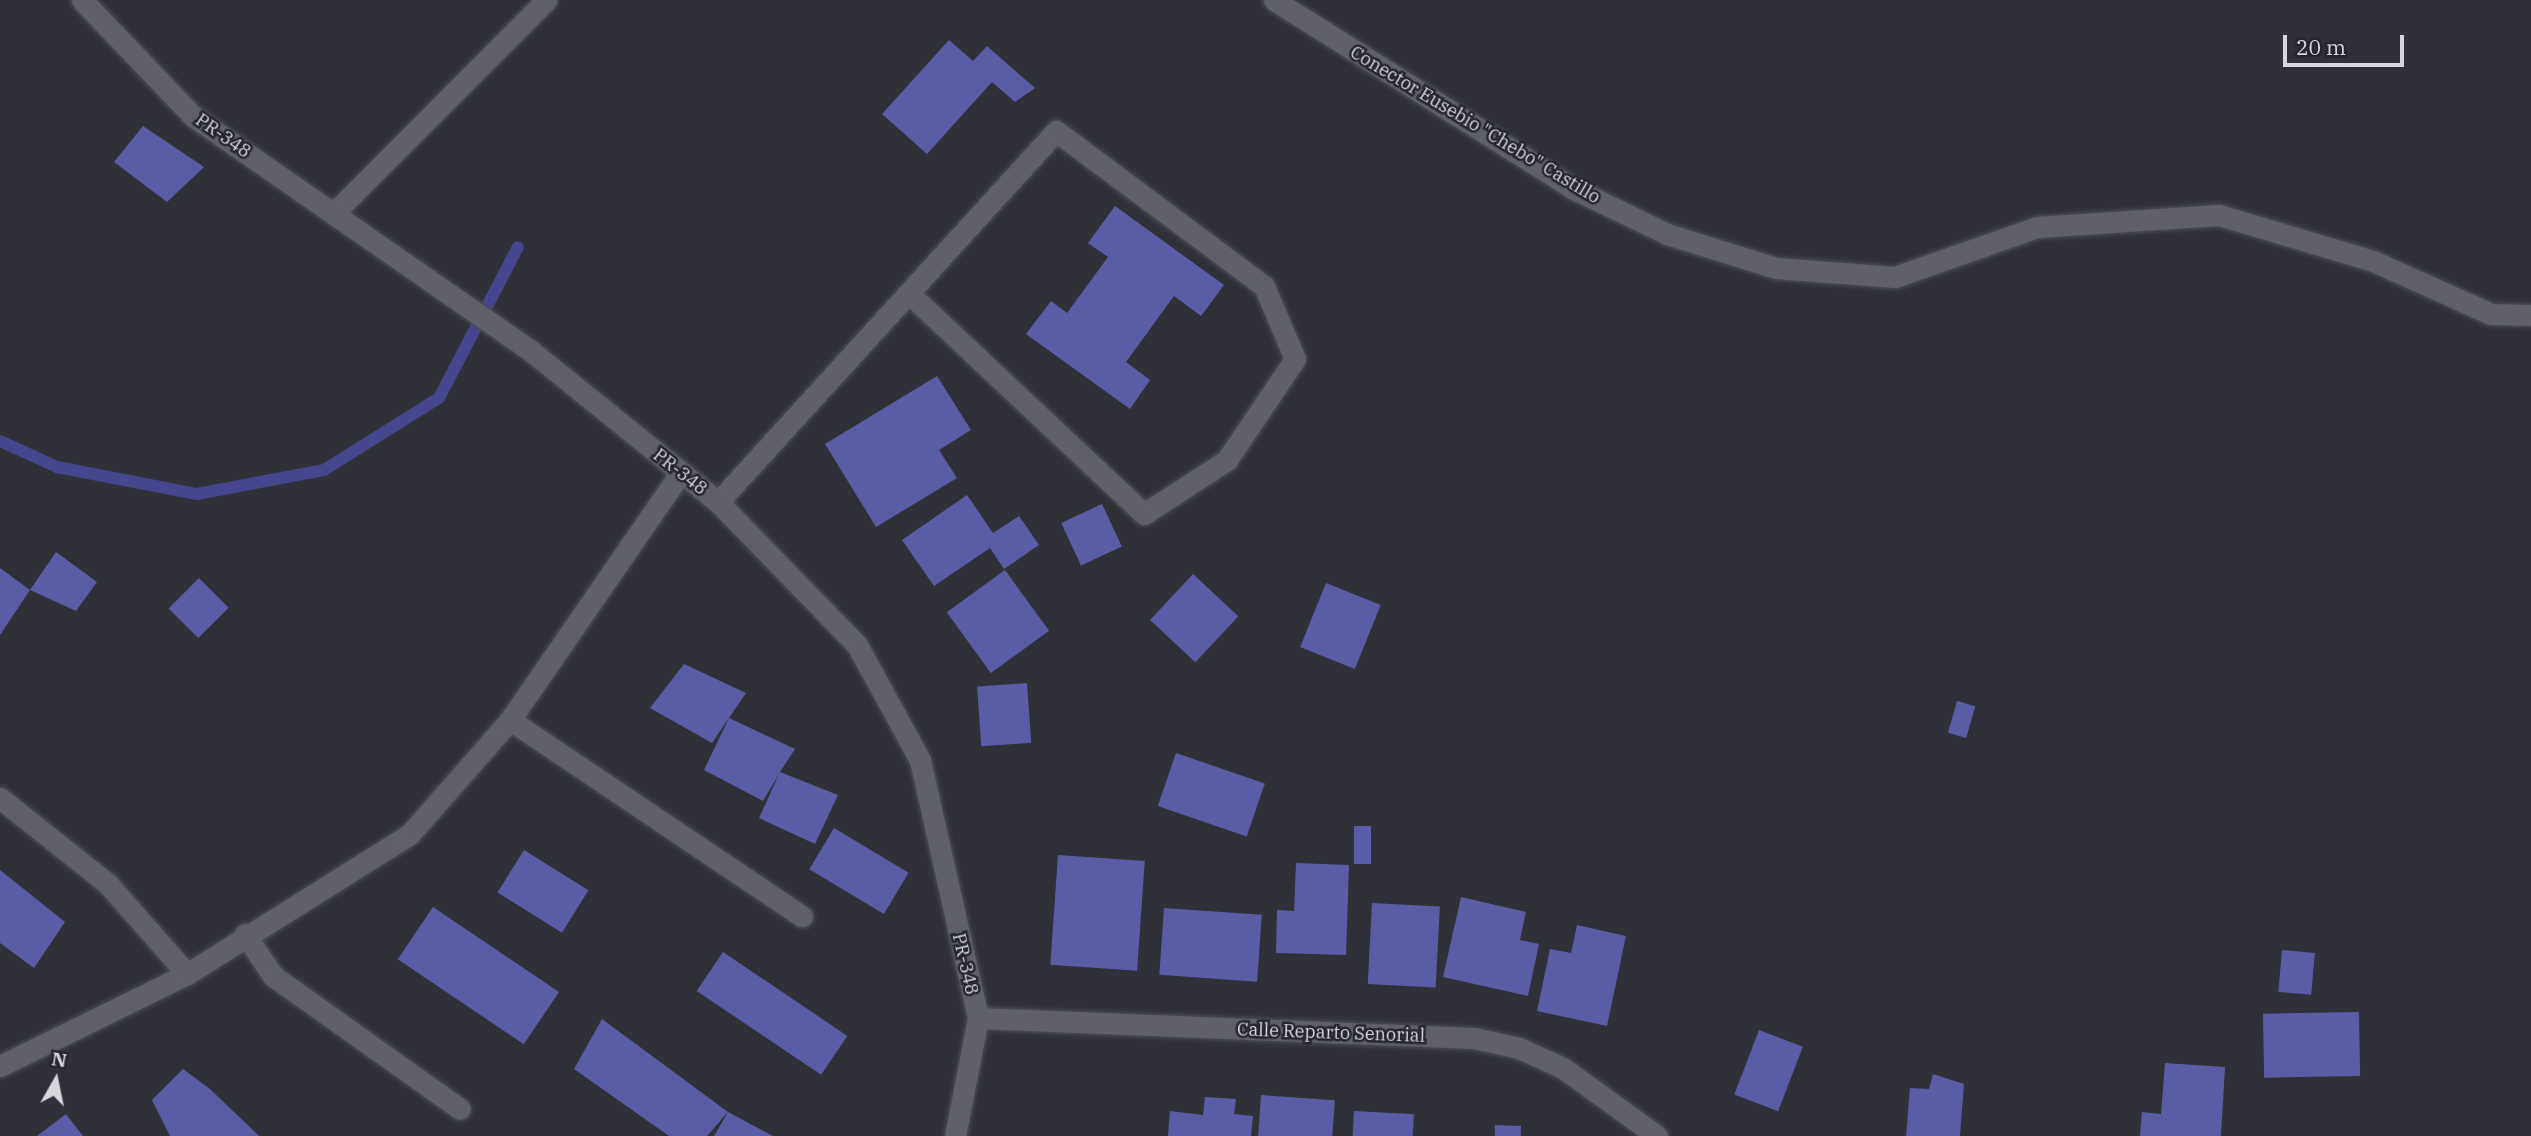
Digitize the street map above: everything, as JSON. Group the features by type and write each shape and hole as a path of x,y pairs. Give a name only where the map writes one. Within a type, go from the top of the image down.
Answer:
{"street":[{"name":"PR-348","path":"82,0 193,116 531,351 718,502 857,645 920,760 978,1018 955,1136"},
{"path":"333,214 546,0"},
{"name":"Conector Eusebio \"Chebo\" Castillo","path":"1275,0 1572,188 1667,234 1776,268 1895,277 2037,227 2219,215 2373,261 2491,314 2531,315"},
{"path":"718,502 1056,131 1264,286 1295,359 1227,460 1144,514 910,294"},
{"path":"0,1066 187,974 245,934 409,835 510,720 680,474"},
{"path":"510,720 802,916"},
{"path":"0,797 108,884 187,974"},
{"path":"245,934 273,976 460,1109"},
{"name":"Calle Reparto Senorial","path":"978,1018 1474,1038 1519,1048 1563,1068 1657,1136"}],"building":[{"path":"949,40 973,61 987,46 1035,88 1015,102 992,82 927,154 882,114"},
{"path":"143,126 204,167 167,202 114,162"},
{"path":"1115,206 1224,285 1201,316 1174,296 1126,362 1150,380 1130,409 1026,334 1051,301 1067,313 1108,257 1088,243"},
{"path":"937,376 971,430 939,450 957,478 876,527 825,444"},
{"path":"967,495 993,533 1019,516 1039,545 1004,569 990,548 934,586 902,540"},
{"path":"1102,504 1122,547 1081,566 1061,523"},
{"path":"56,552 97,582 76,611 30,590"},
{"path":"0,568 30,590 0,635"},
{"path":"1005,570 1049,631 991,673 947,612"},
{"path":"1193,574 1238,616 1195,662 1150,620"},
{"path":"199,578 229,608 198,638 169,608"},
{"path":"1326,583 1381,605 1355,669 1300,647"},
{"path":"684,664 746,693 712,743 650,708"},
{"path":"1027,683 1031,743 981,746 977,686"},
{"path":"1957,701 1975,706 1966,738 1948,733"},
{"path":"729,718 795,749 780,772 838,795 815,844 759,818 779,774 763,801 704,770"},
{"path":"1176,753 1265,784 1247,837 1158,806"},
{"path":"1354,826 1371,826 1371,864 1354,864"},
{"path":"834,828 909,873 884,914 809,869"},
{"path":"524,850 588,890 562,933 498,892"},
{"path":"1058,855 1145,861 1137,971 1050,965"},
{"path":"1296,863 1349,865 1346,955 1276,953 1277,910 1294,911"},
{"path":"0,870 65,922 34,968 0,943"},
{"path":"1461,897 1526,912 1520,940 1539,944 1528,996 1443,977"},
{"path":"1372,903 1440,907 1436,987 1368,984"},
{"path":"433,907 559,992 524,1044 398,959"},
{"path":"1164,908 1262,915 1257,982 1159,975"},
{"path":"1577,925 1626,936 1607,1026 1537,1011 1550,949 1571,953"},
{"path":"2282,950 2315,953 2311,995 2278,992"},
{"path":"723,952 847,1036 821,1075 697,991"},
{"path":"2359,1012 2360,1076 2264,1078 2263,1014"},
{"path":"602,1019 728,1112 707,1136 669,1136 574,1069"},
{"path":"1759,1030 1803,1047 1778,1111 1734,1094"},
{"path":"2165,1063 2225,1067 2221,1136 2140,1136 2142,1112 2161,1114"},
{"path":"183,1069 210,1089 259,1136 170,1136 152,1100"},
{"path":"1933,1074 1964,1084 1960,1136 1906,1136 1910,1088 1929,1089"},
{"path":"1261,1095 1335,1100 1332,1136 1258,1136"},
{"path":"1205,1097 1236,1099 1234,1114 1253,1116 1251,1136 1168,1136 1170,1111 1203,1115"},
{"path":"1354,1111 1414,1114 1413,1136 1353,1136"},
{"path":"728,1112 773,1136 714,1136"},
{"path":"66,1114 83,1136 37,1136"},
{"path":"1495,1125 1521,1126 1521,1136 1495,1136"}],"waterway":[{"path":"0,441 57,467 197,494 324,470 439,398 518,247"}]}
